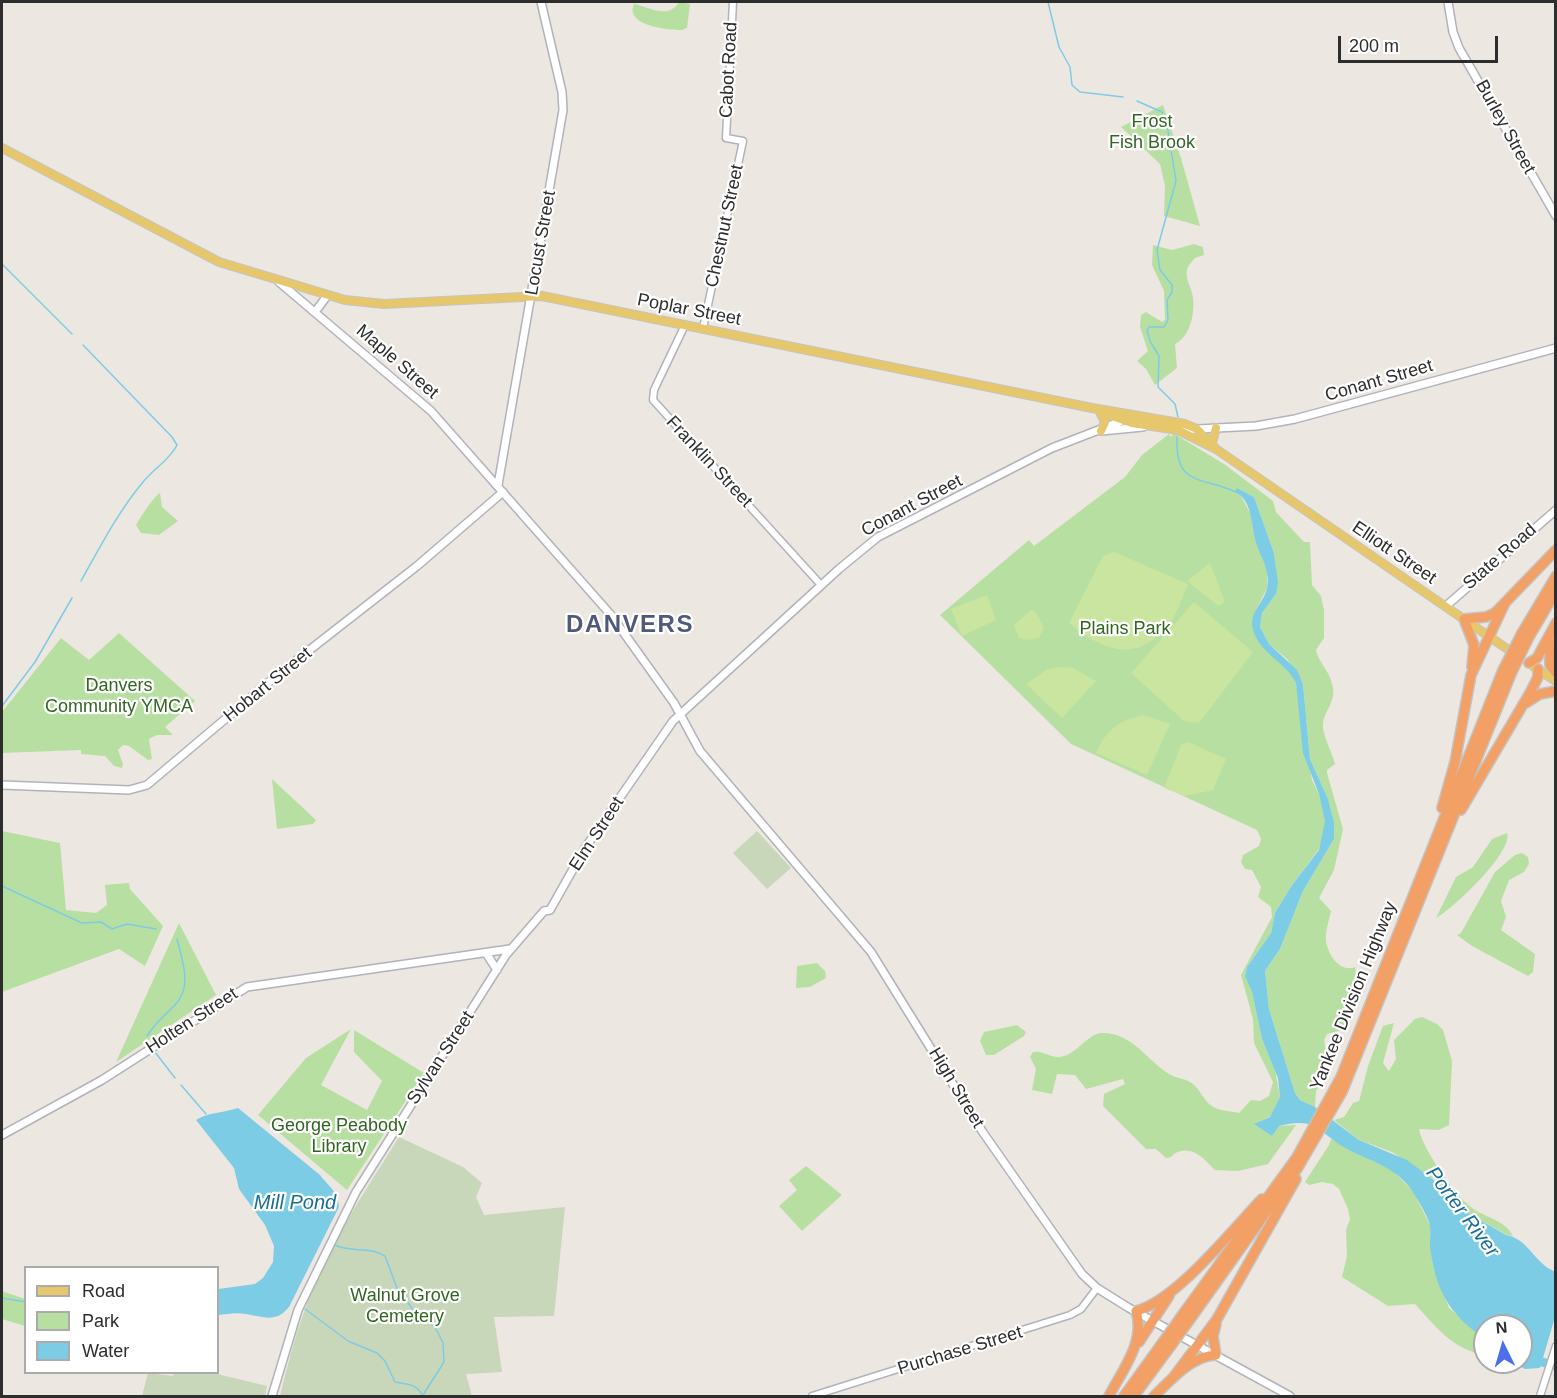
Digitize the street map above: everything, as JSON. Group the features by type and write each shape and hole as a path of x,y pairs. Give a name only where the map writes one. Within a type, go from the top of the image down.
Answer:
{"highway":[{"path":"1428,860 1455,762 1472,675 1474,645 1464,619 1488,616 1504,605 1556,550"},
{"name":"Yankee Division Highway","path":"1329,1108 1428,860 1507,672 1556,576"},
{"name":"Yankee Division Highway","path":"1525,635 1556,591"},
{"path":"1472,675 1504,605"},
{"path":"1529,663 1537,658 1556,623"},
{"path":"1549,634 1550,663 1556,673"},
{"path":"1422,897 1469,794 1524,704 1538,677 1538,669"},
{"name":"Yankee Division Highway","path":"1134,1396 1167,1344 1308,1152 1314,1136 1358,1057 1422,897 1507,672"},
{"path":"1524,704 1540,694 1556,691"},
{"name":"Yankee Division Highway","path":"1187,1316 1280,1180 1314,1136"},
{"path":"1172,1379 1217,1319 1293,1185 1308,1152"},
{"path":"1134,1349 1140,1326 1136,1311 1154,1305 1174,1289 1280,1180"},
{"path":"1109,1396 1134,1349 1174,1289"},
{"path":"1154,1396 1172,1379 1203,1357 1216,1355 1213,1335 1217,1319"},
{"name":"Yankee Division Highway","path":"1124,1396 1167,1344"}],"main road":[{"name":"Locust Street","path":"498,485 563,110 562,92 541,2"},
{"name":"Burley Street","path":"1448,2 1453,33 1459,48 1556,216"},
{"name":"Maple Street","path":"2,148 193,250 279,282 315,312 431,411 620,626 679,714"},
{"name":"Poplar Street","path":"279,282 327,296 384,304 532,296 703,328 1142,417"},
{"path":"315,312 327,296"},
{"name":"Conant Street","path":"1101,430 1148,426 1178,430 1256,426 1295,419 1556,348"},
{"name":"Poplar Street","path":"1092,408 1123,421 1148,426"},
{"path":"1101,412 1105,422 1101,430"},
{"name":"Conant Street","path":"679,714 821,585 879,537 1052,448 1123,421 1142,417 1212,428"},
{"name":"Elliott Street","path":"1185,424 1197,429 1214,446 1556,681"},
{"path":"1212,428 1214,446"},
{"name":"Elliott Street","path":"1178,430 1214,446"},
{"name":"Hobart Street","path":"2,785 129,790 147,785 273,679 414,569 503,492"},
{"name":"State Road","path":"1446,606 1556,510"},
{"name":"Elm Street","path":"510,949 544,911 550,909 605,817 679,714"},
{"name":"High Street","path":"679,714 700,751 871,952 1011,1174 1075,1267 1097,1288 1290,1396"},
{"name":"Holten Street","path":"2,1135 102,1080 247,987 510,949"},
{"name":"Sylvan Street","path":"272,1396 298,1310 345,1214 510,949"},
{"path":"486,953 497,970"}],"street":[{"name":"Cabot Road","path":"726,138 733,2"},
{"name":"Chestnut Street","path":"703,328 743,141 726,138"},
{"name":"Franklin Street","path":"685,325 654,390 653,400 821,585"},
{"name":"Purchase Street","path":"812,1396 1070,1315 1081,1309 1097,1288"},
{"path":"1540,1396 1556,1346"}],"green space":[{"path":"679,2 690,4 687,28 682,30 641,22 635,17 633,11 634,4 664,11 675,7"},
{"name":"Frost Fish Brook","path":"1163,105 1200,226 1164,216 1165,186 1160,164 1121,127"},
{"path":"1194,244 1203,247 1204,255 1195,258 1187,270 1192,294 1192,318 1188,331 1175,344 1177,368 1155,385 1146,369 1137,361 1148,351 1140,327 1141,315 1146,312 1162,322 1165,320 1164,291 1152,265 1153,245 1172,250"},
{"name":"Plains Park","path":"1173,433 1224,464 1273,501 1276,512 1304,542 1310,542 1312,585 1321,596 1324,610 1324,638 1316,650 1333,689 1323,728 1335,764 1327,770 1327,773 1343,829 1334,870 1319,898 1331,911 1326,937 1329,952 1340,965 1355,967 1356,984 1348,1028 1327,1034 1324,1040 1329,1071 1316,1091 1315,1107 1300,1100 1295,1093 1269,1009 1265,971 1280,949 1303,891 1334,839 1328,799 1310,759 1303,683 1287,659 1269,644 1260,627 1262,613 1276,594 1274,553 1254,497 1237,488 1251,515 1255,539 1267,571 1267,588 1256,610 1260,644 1292,674 1296,683 1312,780 1319,794 1326,821 1319,849 1292,885 1275,913 1271,933 1247,967 1245,975 1252,992 1262,1039 1275,1069 1280,1097 1271,1116 1255,1124 1274,1132 1279,1126 1296,1125 1268,1164 1238,1171 1215,1170 1199,1155 1190,1151 1178,1152 1166,1158 1156,1149 1146,1149 1103,1106 1104,1094 1125,1084 1123,1079 1086,1089 1075,1075 1057,1074 1052,1094 1032,1090 1036,1069 1030,1057 1033,1052 1056,1057 1064,1056 1093,1036 1103,1033 1113,1034 1131,1042 1169,1074 1191,1083 1215,1108 1239,1113 1251,1100 1260,1101 1269,1096 1273,1082 1254,1043 1253,1019 1241,975 1272,917 1271,907 1258,897 1261,887 1252,870 1245,869 1241,862 1243,855 1259,846 1261,839 1257,830 1071,744 940,615 1029,540 1034,546 1125,477 1142,455 1169,434 1171,437"},
{"path":"160,493 162,507 178,521 159,535 141,533 136,525"},
{"name":"Plains Park","path":"1114,552 1188,584 1170,623 1158,636 1133,649 1108,647 1069,623 1103,556"},
{"path":"1210,563 1225,602 1218,606 1187,581"},
{"path":"987,595 996,620 962,636 951,609"},
{"path":"1194,602 1253,652 1199,723 1184,721 1131,673"},
{"path":"1031,610 1035,611 1044,627 1039,638 1029,640 1019,638 1014,625"},
{"name":"Danvers Community YMCA","path":"119,633 195,701 165,727 173,735 157,735 149,739 152,759 148,760 129,746 123,745 118,750 123,764 122,768 114,766 105,756 81,754 81,750 2,753 2,712 61,638 89,660"},
{"path":"1058,667 1073,668 1096,681 1062,718 1026,684 1046,670"},
{"path":"1144,715 1170,724 1147,775 1096,753 1104,738 1115,727"},
{"path":"1188,742 1226,759 1213,790 1185,796 1164,788 1181,745"},
{"path":"272,779 316,820 313,824 277,829"},
{"path":"2,831 60,843 66,910 96,913 107,905 105,885 129,883 130,889 163,926 145,966 119,949 2,992"},
{"path":"757,831 791,868 767,889 733,853"},
{"path":"1507,833 1507,841 1492,865 1468,892 1436,918 1456,877 1473,867 1492,839"},
{"path":"1522,853 1528,857 1529,864 1524,872 1509,880 1501,901 1506,917 1501,930 1535,954 1533,972 1528,976 1472,946 1457,935 1461,933 1495,872 1515,855"},
{"path":"179,923 216,995 116,1062"},
{"path":"817,963 825,971 826,978 810,987 796,988 797,966"},
{"path":"1422,1017 1437,1024 1443,1030 1452,1061 1449,1125 1439,1130 1419,1129 1422,1138 1441,1171 1465,1202 1505,1226 1513,1236 1507,1235 1456,1206 1448,1190 1432,1178 1392,1152 1359,1140 1334,1120 1344,1117 1353,1103 1359,1101 1368,1066 1383,1026 1394,1023 1383,1063 1389,1071 1396,1059 1394,1040 1415,1019"},
{"path":"1017,1025 1026,1032 1024,1036 994,1055 986,1055 980,1041 984,1032"},
{"name":"George Peabody Library","path":"351,1029 321,1085 367,1110 382,1081 354,1052 354,1030 424,1073 347,1190 258,1115 306,1058"},
{"name":"Walnut Grove Cemetery","path":"399,1137 463,1167 482,1183 476,1197 484,1215 565,1207 554,1316 494,1317 502,1372 466,1374 472,1396 280,1396 300,1322 323,1266 359,1200"},
{"path":"1331,1139 1392,1170 1413,1191 1430,1225 1433,1266 1449,1308 1473,1328 1473,1352 1463,1348 1446,1336 1415,1304 1388,1306 1342,1277 1347,1256 1346,1230 1350,1219 1348,1209 1339,1189 1333,1184 1322,1182 1309,1185 1305,1182"},
{"path":"806,1166 842,1195 802,1231 779,1206 797,1190 789,1180"},
{"path":"2,1291 24,1299 24,1326 2,1319"},
{"path":"148,1374 173,1376 174,1374 217,1374 267,1386 265,1396 142,1396"}],"water":[{"path":"1237,488 1254,497 1274,553 1278,583 1276,594 1262,613 1260,627 1269,644 1297,670 1303,684 1310,759 1328,799 1334,823 1334,839 1303,891 1280,949 1265,971 1269,1009 1295,1093 1300,1100 1315,1107 1359,1140 1407,1160 1439,1184 1447,1186 1456,1206 1506,1235 1518,1239 1544,1265 1555,1272 1555,1317 1540,1368 1533,1368 1533,1314 1473,1314 1473,1330 1455,1312 1442,1291 1433,1267 1430,1226 1427,1217 1412,1191 1399,1177 1385,1167 1347,1149 1310,1125 1292,1123 1279,1126 1272,1136 1254,1124 1270,1117 1280,1097 1278,1078 1262,1039 1252,992 1245,976 1247,967 1271,933 1275,913 1292,885 1319,850 1325,821 1319,794 1303,753 1296,683 1286,669 1261,645 1253,630 1254,613 1265,593 1268,581 1248,506 1241,495 1235,491"},
{"name":"Mill Pond","path":"238,1108 320,1175 335,1193 339,1207 289,1307 274,1317 239,1313 219,1315 219,1289 255,1284 263,1278 273,1262 274,1246 265,1225 239,1189 234,1168 196,1120 206,1115"}],"waterway":[{"name":"Frost Fish Brook","path":"1048,2 1059,47 1070,67 1072,85 1080,92 1123,97"},
{"name":"Frost Fish Brook","path":"1137,101 1162,112 1167,124 1176,181 1157,250 1160,270 1172,285 1172,292 1167,300 1168,320 1164,327 1149,327 1147,330 1150,341 1159,356 1158,387 1175,404 1178,417"},
{"path":"2,264 72,334"},
{"path":"81,581 125,505 177,445 172,437 83,345"},
{"name":"Frost Fish Brook","path":"1177,437 1178,454 1186,473 1240,494"},
{"path":"2,706 35,662 72,598"},
{"path":"2,886 82,923 101,922 112,929 127,924 156,929"},
{"path":"147,1036 156,1023 175,1005 184,990 185,973 177,939"},
{"path":"155,1052 175,1078"},
{"path":"181,1085 206,1114"},
{"path":"335,1245 347,1249 373,1251 385,1256 397,1288 416,1314 435,1327 443,1343 444,1362 423,1395"},
{"path":"2,1298 24,1302"},
{"path":"305,1309 348,1341 377,1353 385,1361 395,1382 415,1387 423,1396"},
{"name":"Porter River","path":"1533,1359 1556,1366"}],"district":[{"name":"DANVERS","path":"630,625"}]}
